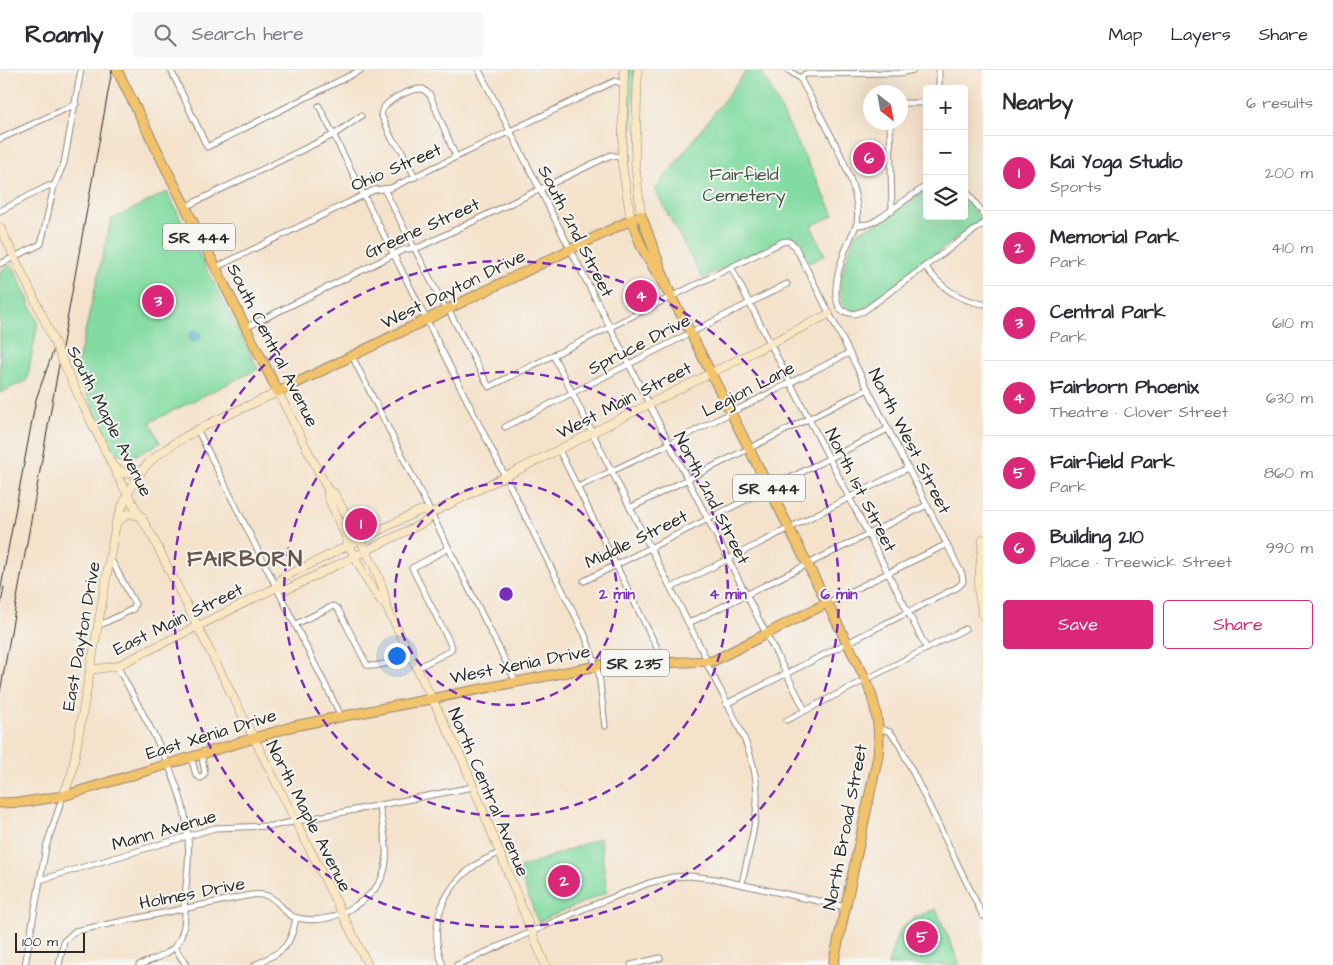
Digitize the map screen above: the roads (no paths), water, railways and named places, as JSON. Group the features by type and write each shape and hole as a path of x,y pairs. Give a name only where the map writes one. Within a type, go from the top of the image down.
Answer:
{"main road":[{"name":"South Central Avenue","path":"115,70 278,392"},
{"name":"West Dayton Drive","path":"278,392 641,215"},
{"name":"SR 444","path":"641,215 671,296"},
{"name":"SR 444","path":"631,220 642,248 671,296 710,374"},
{"name":"North Broad Street","path":"710,374 866,680 875,706 879,728 877,765 833,965"},
{"name":"West Xenia Drive","path":"432,698 596,666 664,662 707,662 827,603"},
{"name":"East Xenia Drive","path":"0,804 63,796 294,726 432,698"}],"street":[{"path":"0,264 41,244 54,186 64,163 81,70"},
{"path":"171,70 207,147 361,70"},
{"path":"624,70 622,158 624,183 631,220"},
{"path":"638,70 634,162 641,215"},
{"path":"788,70 800,78 852,178 857,225 837,278 837,302 842,310 854,314 864,311 983,224"},
{"path":"800,78 807,72 900,73 911,70"},
{"path":"939,70 939,85"},
{"name":"South 2nd Street","path":"481,71 649,405"},
{"name":"Ohio Street","path":"215,268 374,190 391,188 615,80 623,84"},
{"path":"415,177 381,116 384,106 398,98 417,89 428,92 456,157"},
{"path":"908,103 923,103"},
{"path":"0,139 76,104"},
{"path":"319,106 585,635 596,666 605,726"},
{"path":"184,207 346,129 351,122 362,116"},
{"path":"890,130 892,211"},
{"name":"Greene Street","path":"246,328 406,249 414,249 611,155 622,158"},
{"path":"624,183 639,202"},
{"path":"0,211 48,186 54,186"},
{"path":"857,225 869,224 892,211 923,187"},
{"path":"384,189 444,306 448,309 489,387 731,267"},
{"path":"968,193 983,213"},
{"name":"South Maple Avenue","path":"0,228 15,256 80,399 113,466 142,517 197,627"},
{"name":"North West Street","path":"731,267 782,242 788,241 795,246 830,314 962,574 963,582 958,587 908,613"},
{"path":"926,266 936,280 951,292 983,304"},
{"name":"North 1st Street","path":"731,267 927,649"},
{"name":"Spruce Drive","path":"505,427 787,284"},
{"name":"West Main Street","path":"365,552 427,521 432,513 830,314"},
{"name":"Legion Lane","path":"578,487 669,444 849,353"},
{"path":"553,355 689,623 748,748 756,783 756,819 742,884"},
{"path":"352,356 516,682"},
{"path":"630,508 868,389"},
{"name":"East Dayton Drive","path":"25,965 48,841 72,773 109,556 116,524 127,493 144,468 173,444 278,392"},
{"name":"South Central Avenue","path":"278,392 328,490 328,497 350,546"},
{"name":"North 2nd Street","path":"649,405 805,710"},
{"name":"Middle Street","path":"584,581 888,429"},
{"path":"198,431 342,716"},
{"path":"559,450 664,662"},
{"path":"113,466 126,474 144,468"},
{"path":"671,588 908,468"},
{"name":"South Central Avenue","path":"328,490 334,494 359,541"},
{"path":"689,623 927,505"},
{"name":"West Main Street","path":"359,541 421,510 432,513"},
{"path":"116,524 129,513 142,517"},
{"path":"983,539 978,589 983,616"},
{"name":"East Main Street","path":"90,670 118,666 277,587 282,578 359,541"},
{"name":"North Central Avenue","path":"359,541 382,587 386,606"},
{"name":"West Xenia Drive","path":"827,603 947,544"},
{"name":"North Central Avenue","path":"350,546 374,591 386,606 418,668 473,786 546,965"},
{"path":"418,668 450,651 452,647 412,568 449,548"},
{"name":"East Main Street","path":"277,587 288,589 365,552"},
{"path":"97,626 133,609 135,604 109,556"},
{"path":"296,624 333,606 338,609 367,664 374,666 413,658"},
{"path":"726,704 908,613"},
{"name":"North Maple Avenue","path":"197,627 368,965"},
{"path":"787,720 965,629"},
{"path":"118,666 167,764 182,800 188,836 184,931 175,948 164,956 139,965"},
{"path":"879,728 890,732 898,742 983,916"},
{"path":"190,756 196,774 201,778 205,773 201,753"},
{"name":"Mann Avenue","path":"40,880 226,826 258,828 296,822 473,786"},
{"path":"255,965 281,952 288,946 296,918 326,920 342,913 370,896 385,874 388,850 379,805"},
{"path":"443,965 437,933 439,915 444,899 453,884 466,871 482,860 500,853"},
{"path":"457,965 532,931 665,878 702,876 846,907"},
{"name":"Holmes Drive","path":"59,965 64,941 69,934 78,930 184,908 260,894 275,899 296,918"},
{"path":"175,948 186,965"},
{"path":"630,965 660,958"}],"water":[{"path":"195,330 201,336 195,342 189,336"}],"railway":[{"path":"0,693 112,70"},
{"path":"0,593 36,399 54,349"},
{"path":"0,610 4,587"}],"place":[{"name":"Building 210","path":"869,158"},
{"name":"Fairborn Phoenix","path":"641,296"},
{"name":"Central Park","path":"158,301"},
{"name":"Kai Yoga Studio","path":"361,524"},
{"name":"Memorial Park","path":"564,881"},
{"name":"Fairfield Park","path":"922,937"}],"district":[{"name":"FAIRBORN","path":"245,558"}],"park label":[{"name":"Fairfield Cemetery","path":"744,184"}]}
